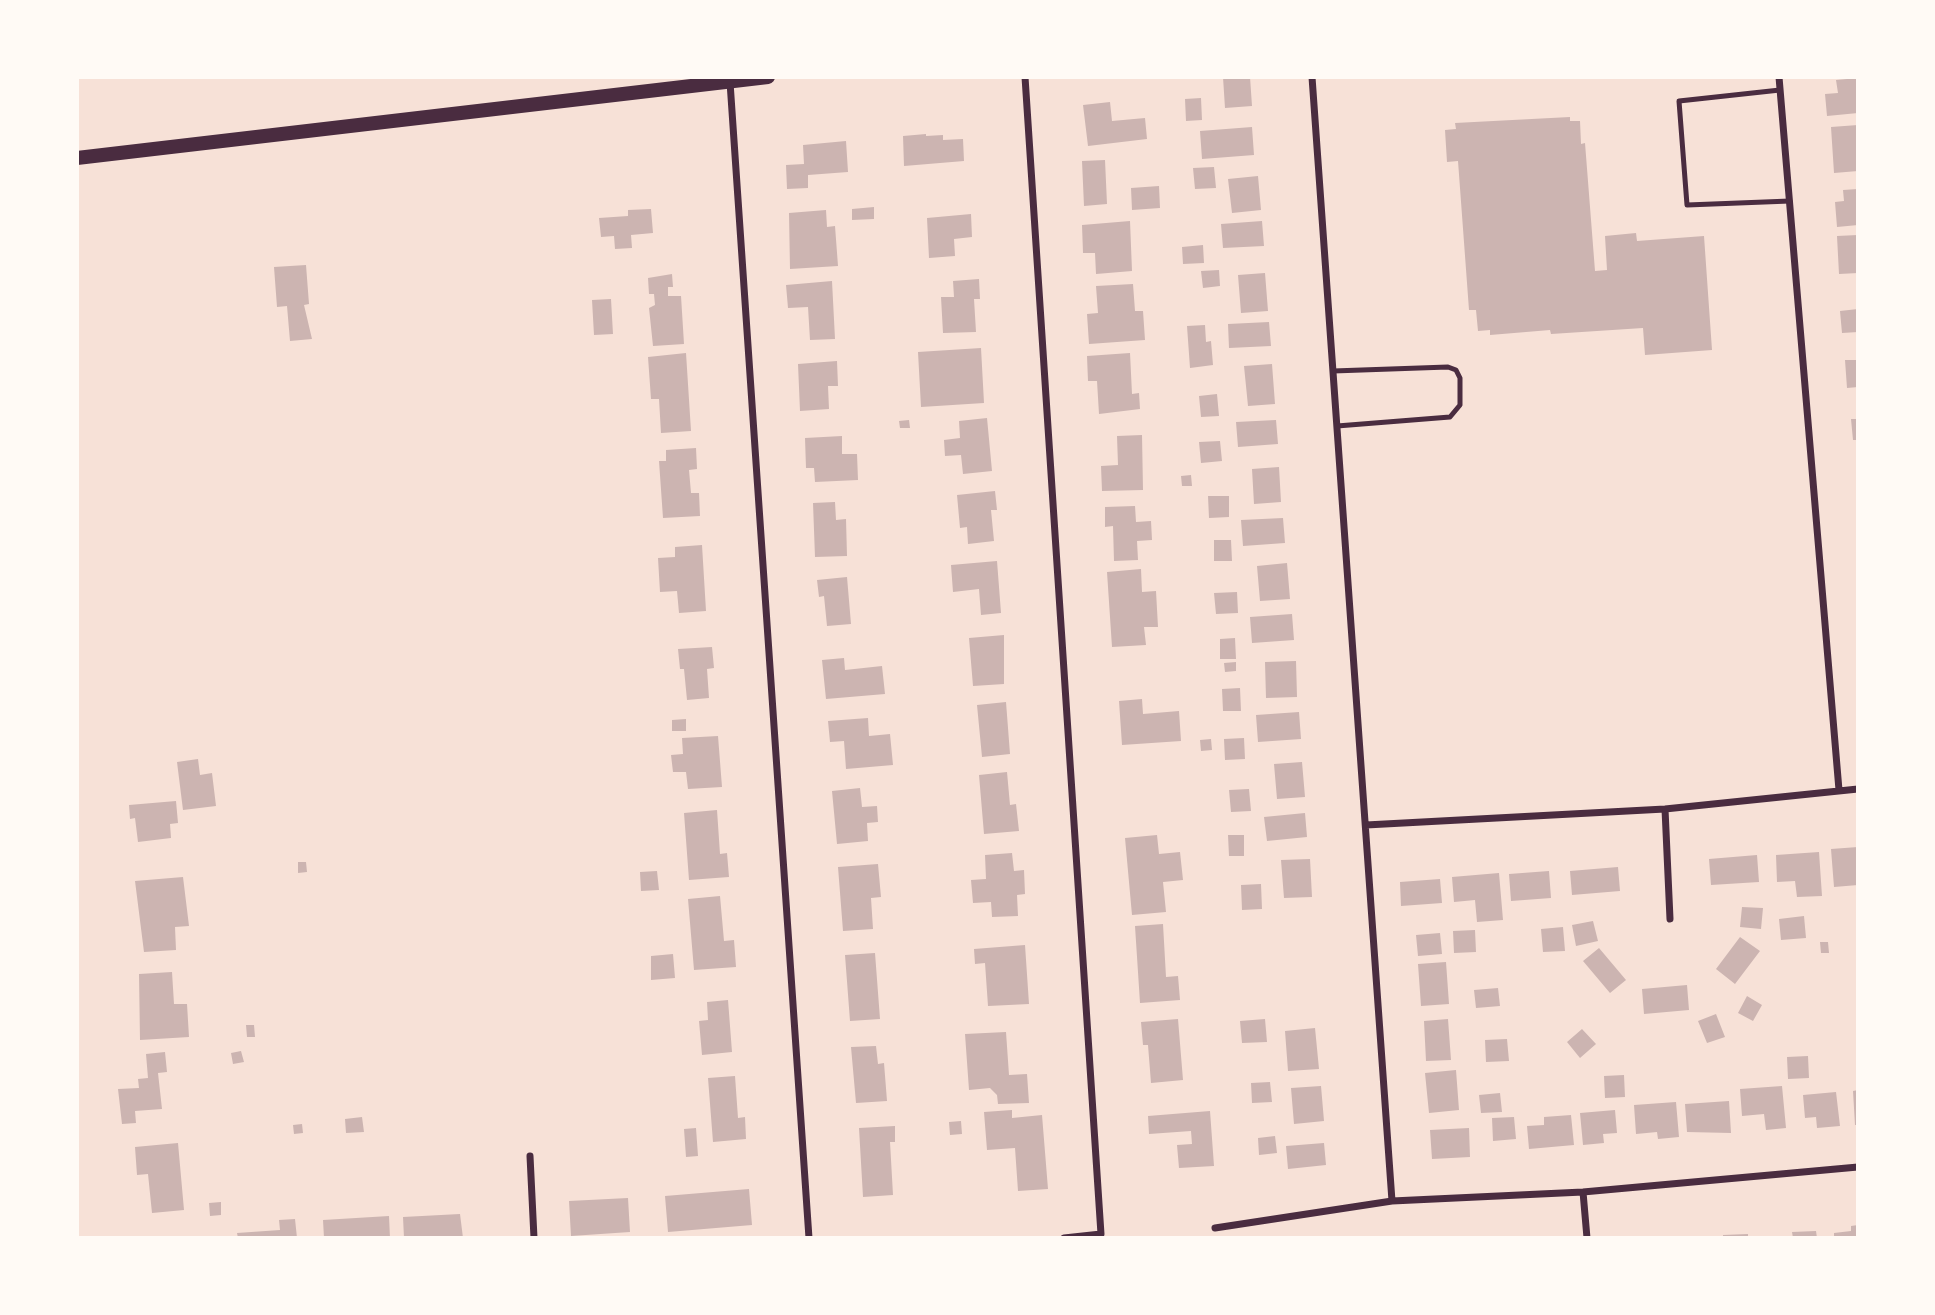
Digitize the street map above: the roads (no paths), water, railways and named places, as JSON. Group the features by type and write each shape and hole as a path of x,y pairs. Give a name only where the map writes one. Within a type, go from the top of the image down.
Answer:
{"main road":[{"path":"77,158 768,77"}],"street":[{"path":"1025,77 1101,1234 1064,1238"},
{"path":"1312,77 1392,1201"},
{"path":"1779,77 1839,790"},
{"path":"730,81 809,1238"},
{"path":"1366,825 1665,809 1858,789"},
{"path":"1665,809 1670,919"},
{"path":"530,1156 534,1238"},
{"path":"1215,1228 1392,1201 1583,1192 1858,1167"},
{"path":"1583,1192 1587,1238"}],"lane":[{"path":"1780,90 1679,101 1687,205 1790,201"},
{"path":"1333,371 1448,367 1456,370 1460,378 1460,405 1450,417 1337,426"}]}
